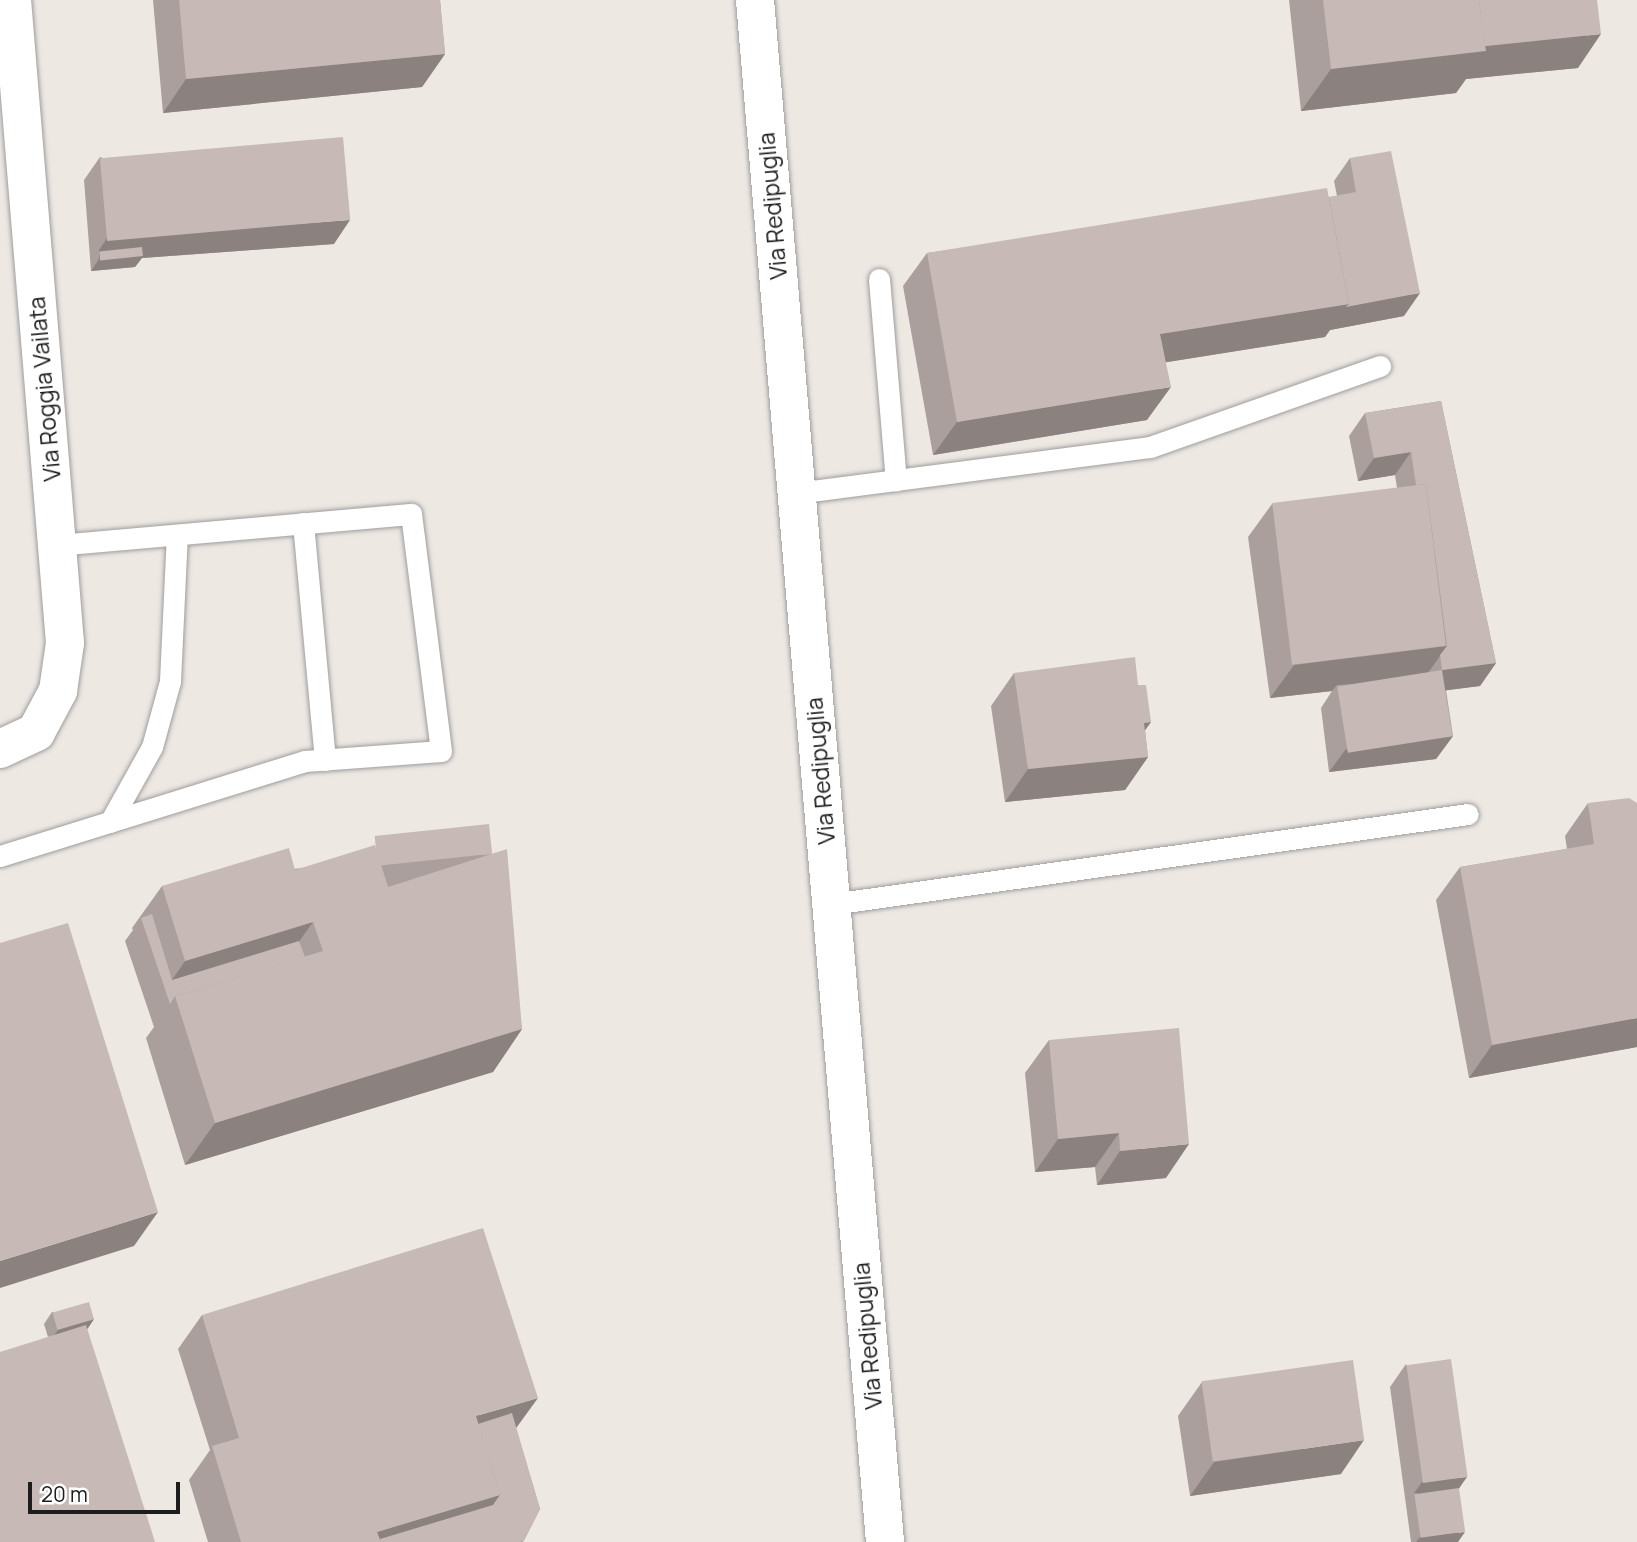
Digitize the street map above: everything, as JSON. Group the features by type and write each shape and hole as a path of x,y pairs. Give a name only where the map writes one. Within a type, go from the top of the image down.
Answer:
{"street":[{"name":"Via Roggia Vailata","path":"0,749 36,732 58,691 65,643 12,0"},
{"name":"Via Redipuglia","path":"755,0 885,1542"}],"lane":[{"path":"879,279 896,480"},
{"path":"796,493 1150,447 1380,366"},
{"path":"0,856 305,761 441,751 411,514 57,545"},
{"path":"303,523 325,760"},
{"path":"110,822 152,747 170,681 177,535"},
{"path":"832,904 1468,814"}],"building":[{"path":"179,0 440,0 445,54 186,79"},
{"path":"1323,0 1479,0 1486,51 1331,69"},
{"path":"1479,0 1597,0 1601,34 1485,46"},
{"path":"343,137 350,220 107,241 100,158"},
{"path":"1391,151 1420,293 1346,307 1349,304 1329,197 1356,192 1350,158"},
{"path":"1327,188 1349,304 1160,334 1171,387 957,422 927,253"},
{"path":"142,247 143,256 100,260 99,251"},
{"path":"1441,401 1496,663 1442,670 1440,655 1447,646 1426,484 1416,485 1411,452 1374,458 1365,413"},
{"path":"1426,484 1446,646 1292,665 1272,503"},
{"path":"1135,657 1138,685 1146,685 1151,722 1144,723 1148,757 1028,769 1014,673"},
{"path":"1442,670 1452,736 1348,753 1337,687"},
{"path":"1629,798 1637,803 1637,1018 1492,1045 1460,867 1594,844 1588,803"},
{"path":"489,824 492,854 378,866 375,836"},
{"path":"375,845 388,887 507,849 522,1029 215,1123 175,996 323,951 313,922 185,961 162,886 289,848 295,870"},
{"path":"152,914 172,980 299,941 305,957 175,996 170,1004 141,918"},
{"path":"68,923 158,1212 0,1261 0,943"},
{"path":"1179,1028 1189,1144 1120,1151 1119,1133 1058,1139 1049,1040"},
{"path":"483,1228 538,1398 476,1416 500,1495 377,1532 381,1542 241,1542 212,1446 239,1438 202,1315"},
{"path":"89,1302 94,1319 57,1330 52,1312"},
{"path":"86,1325 155,1542 0,1542 0,1352"},
{"path":"1451,1359 1468,1477 1423,1483 1406,1365"},
{"path":"1353,1360 1364,1440 1213,1462 1201,1381"},
{"path":"512,1413 540,1509 524,1541 381,1542 380,1539 493,1505 500,1495 478,1424"},
{"path":"1459,1488 1465,1532 1421,1538 1414,1494"}]}
